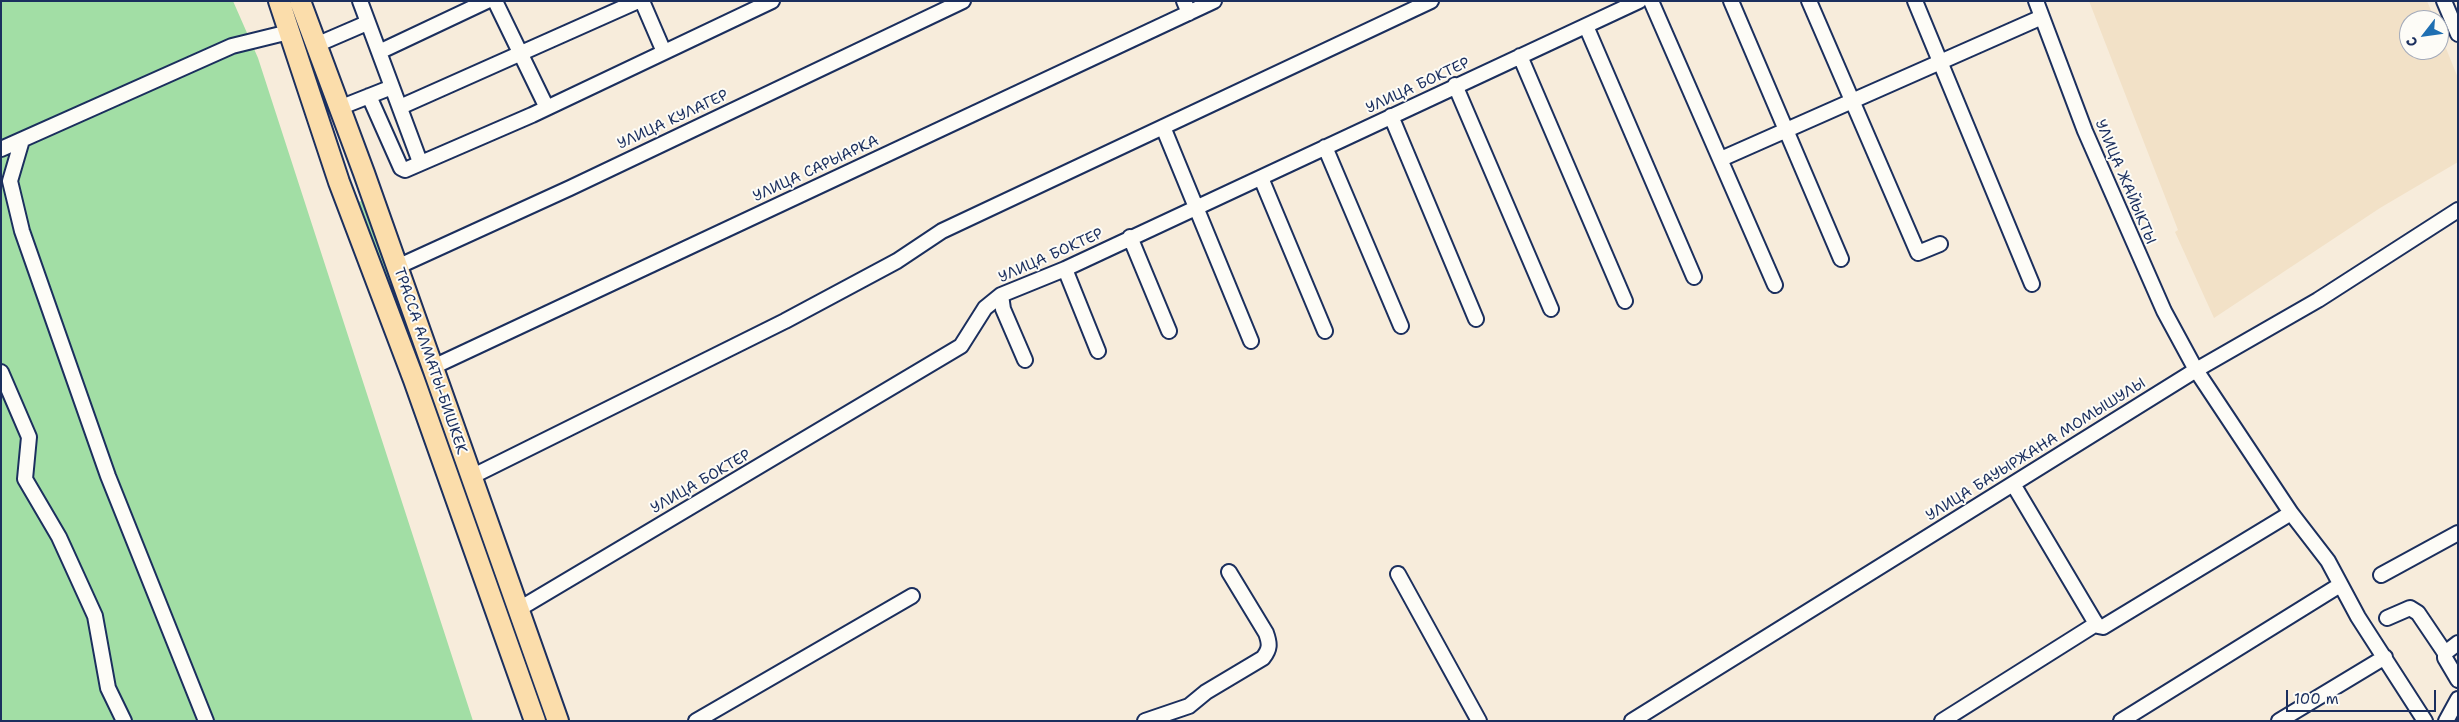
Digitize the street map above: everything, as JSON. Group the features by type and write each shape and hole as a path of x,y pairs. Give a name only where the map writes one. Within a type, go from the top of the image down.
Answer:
{"highway":[{"name":"ТРАССА АЛМАТЫ-БИШКЕК","path":"278,1 339,182 414,380 535,721"},
{"name":"ТРАССА АЛМАТЫ-БИШКЕК","path":"300,1 364,173 558,721"},
{"path":"339,182 364,173"},
{"path":"528,702 549,695"}],"street":[{"path":"360,1 420,162"},
{"path":"379,52 487,1"},
{"path":"495,1 546,106"},
{"path":"400,107 638,1"},
{"path":"642,1 664,52"},
{"path":"370,96 401,168 405,170 532,115 546,106 772,1"},
{"name":"УЛИЦА КУЛАГЕР","path":"397,267 570,188 963,1"},
{"name":"УЛИЦА САРЫАРКА","path":"433,367 1186,7 1214,1"},
{"path":"471,477 785,321 896,261 942,231 1432,1"},
{"name":"УЛИЦА БОКТЕР","path":"519,608 961,346 985,308 1001,295 1065,269 1455,85 1639,1"},
{"path":"1651,1 1775,285"},
{"path":"1732,1 1841,259"},
{"path":"1809,1 1918,253 1940,244"},
{"path":"1915,1 2032,284"},
{"name":"УЛИЦА ЖАЙЫКТЫ","path":"2036,1 2085,131 2164,311 2196,370 2291,513 2328,561 2340,586 2425,721"},
{"path":"2444,1 2458,34"},
{"path":"1721,159 2042,17"},
{"path":"316,45 367,23"},
{"path":"1586,26 1694,277"},
{"path":"1,149 232,46 289,32"},
{"path":"1520,56 1625,301"},
{"path":"1455,85 1551,309"},
{"path":"339,108 392,87"},
{"path":"1391,116 1476,319"},
{"path":"1163,127 1194,207 1234,297 1251,341"},
{"path":"22,140 10,181 22,231 108,476 206,721"},
{"path":"1325,147 1401,326"},
{"path":"1261,178 1325,331"},
{"name":"УЛИЦА БАУЫРЖАНА МОМЫШУЛЫ","path":"1638,719 2196,370 2318,300 2458,210"},
{"path":"1130,237 1169,331"},
{"path":"1065,269 1098,351"},
{"path":"1001,295 1003,309 1025,360"},
{"path":"1,372 29,437 25,479 59,537 95,616 108,688 124,721"},
{"path":"2013,484 2096,624 2103,627 2291,513"},
{"path":"2381,575 2458,533"},
{"path":"1153,719 1189,706 1206,692 1263,658 1269,650 1266,633 1230,572"},
{"path":"1398,574 1479,721"},
{"path":"2121,721 2340,586"},
{"path":"696,721 912,596"},
{"path":"2387,618 2410,608 2418,613 2445,653 2445,658 2458,680"},
{"path":"1942,721 2096,624"},
{"path":"2445,653 2458,643"},
{"path":"2280,721 2385,657"},
{"path":"2446,721 2458,699"}],"shaded area":[{"path":"2089,1 2427,1 2431,10 2399,10 2399,60 2449,60 2449,56 2458,78 2458,162 2380,208 2214,318 2175,232 2178,230"}],"green space":[{"path":"1,1 233,1 258,58 473,721 1,721"},
{"path":"363,201 490,564 535,684 526,682 356,202"}]}
